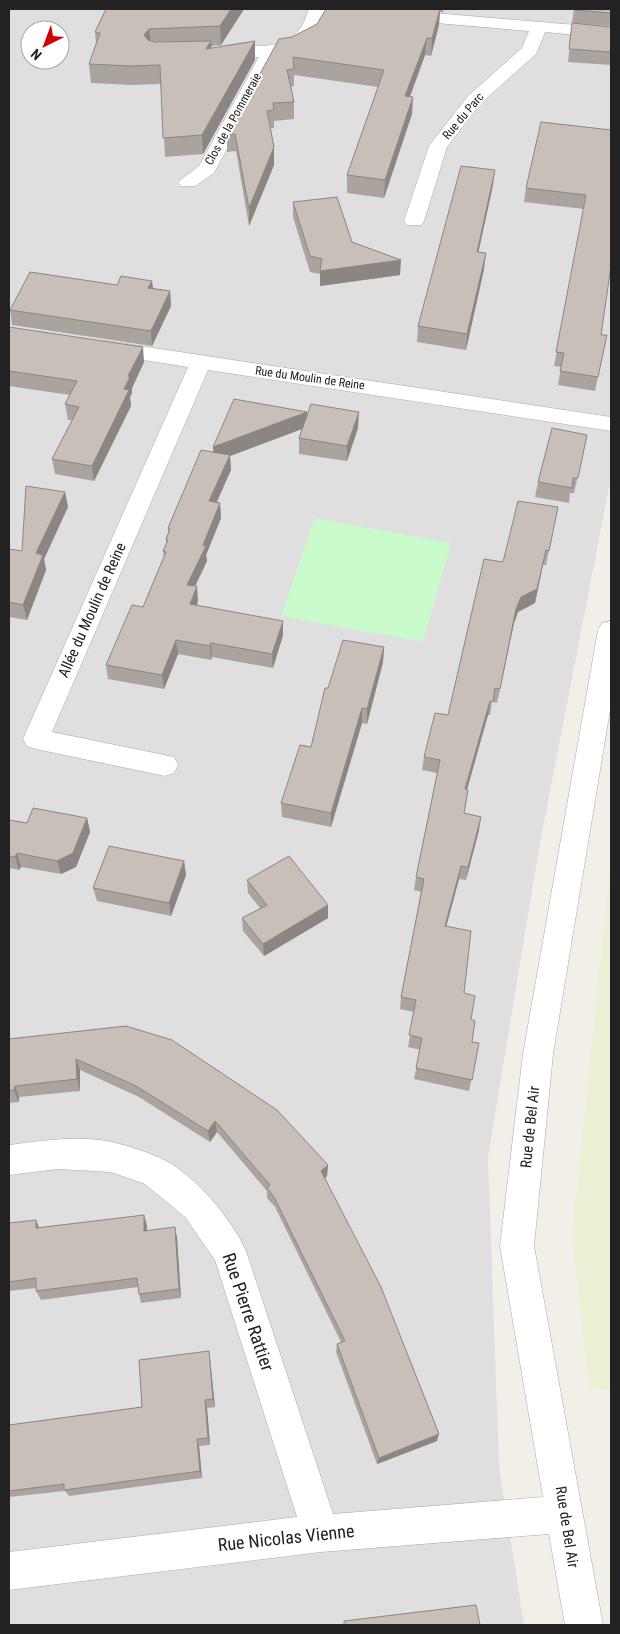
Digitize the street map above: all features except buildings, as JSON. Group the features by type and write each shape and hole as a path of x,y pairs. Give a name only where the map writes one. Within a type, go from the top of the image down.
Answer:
{"street":[{"name":"Clos de la Pommeraie","path":"197,52 271,51 284,48 308,30 317,9"},
{"path":"331,9 611,33"},
{"name":"Rue du Parc","path":"414,222 438,146 474,100 530,50 539,27"},
{"name":"Clos de la Pommeraie","path":"188,182 206,169 271,51"},
{"name":"Rue du Moulin de Reine","path":"86,345 611,424"},
{"name":"Allée du Moulin de Reine","path":"165,765 36,739 201,362"},
{"name":"Rue de Bel Air","path":"584,1625 517,1246 538,1054 611,630"},
{"name":"Rue Pierre Rattier","path":"9,1160 58,1154 111,1157 155,1172 197,1206 229,1251 321,1533"},
{"name":"Rue Nicolas Vienne","path":"9,1570 321,1533 564,1514"}],"shaded area":[{"path":"9,9 611,9 611,477 539,848 488,1157 499,1466 524,1625 9,1625"}],"green space":[{"path":"315,518 451,543 423,642 281,616"},
{"path":"611,857 611,1390 589,1387 572,1235"}]}
